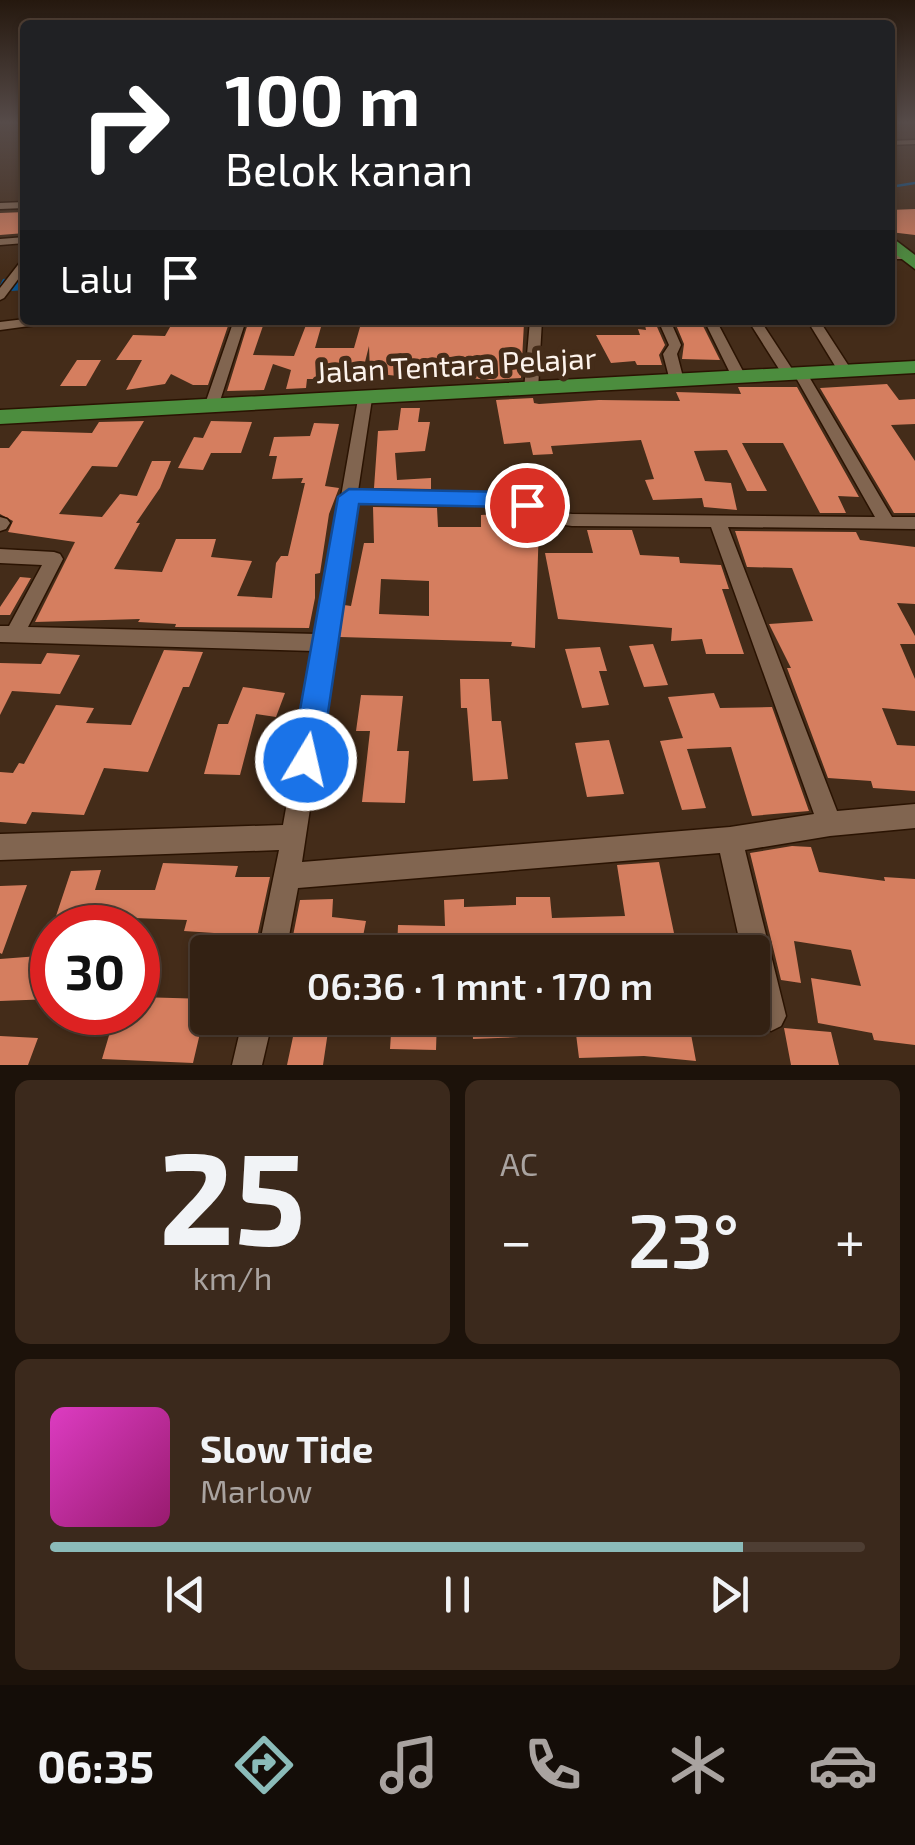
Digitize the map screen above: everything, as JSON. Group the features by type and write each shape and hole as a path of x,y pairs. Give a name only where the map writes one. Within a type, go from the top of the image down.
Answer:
{"highway":[{"name":"Jalan Tentara Pelajar","path":"0,417 915,367"}],"street":[{"path":"0,296 20,269"},
{"path":"211,407 238,325"},
{"path":"531,390 536,325"},
{"path":"666,325 675,345 670,354 677,381"},
{"path":"713,325 739,377"},
{"path":"758,325 794,373 887,522"},
{"path":"816,325 845,371"},
{"path":"275,935 364,400"},
{"path":"349,497 514,500 550,518 572,520 915,523"},
{"path":"717,520 830,824"},
{"path":"0,556 54,559 7,634"},
{"path":"7,634 326,643"},
{"path":"287,876 730,840 830,824 915,816"},
{"path":"0,847 293,838"},
{"path":"730,840 772,1016"},
{"path":"247,1065 254,1035"}],"building":[{"path":"915,209 915,235 895,233 895,210"},
{"path":"20,212 20,233 0,235 0,213"},
{"path":"171,325 228,325 208,385 193,385 171,374 165,384 126,390 142,360 116,360 133,335 165,336"},
{"path":"247,325 263,325 253,355 294,356 306,325 322,325 315,348 354,348 361,325 524,325 521,378 490,380 428,374 426,379 370,373 369,346 363,370 326,370 325,379 307,379 306,388 286,389 291,370 273,364 264,390 227,391"},
{"path":"645,325 656,325 665,345 659,355 662,365 611,363 596,335 640,335 638,329 646,330"},
{"path":"676,325 702,325 720,360 682,359 684,344"},
{"path":"77,360 101,360 86,386 60,386"},
{"path":"887,384 899,400 915,399 915,424 891,425 915,461 915,513 894,513 820,388"},
{"path":"738,387 797,387 859,497 838,496 846,513 820,513 783,443 742,443 767,491 747,491 727,450 694,451 705,481 731,483 737,510 704,507 702,498 653,500 645,480 654,479 641,440 551,446 553,454 533,455 530,442 504,444 496,400 533,398 539,404 680,401 676,392 741,394"},
{"path":"401,408 420,408 418,422 430,422 425,451 395,453 397,480 431,478 431,489 374,488 378,431 398,430"},
{"path":"144,421 117,467 92,466 59,514 102,517 120,494 137,496 152,461 171,461 114,569 162,572 176,539 216,539 211,557 252,561 237,596 272,598 276,563 281,556 288,556 305,483 301,483 303,478 272,479 277,456 269,456 274,437 310,436 314,423 339,424 325,486 339,488 329,514 320,573 315,574 309,628 175,627 176,624 138,622 140,619 35,622 75,542 8,532 13,521 0,514 0,448 9,448 22,431 92,433 99,422"},
{"path":"211,421 252,422 241,453 211,453 203,470 178,468 194,437 203,438"},
{"path":"373,507 437,508 438,527 481,527 481,515 513,513 539,524 535,648 511,646 512,642 340,637 344,605 351,606 364,543 374,543","holes":["381,579 429,581 429,616 379,614"]},
{"path":"587,530 632,530 640,555 679,557 680,563 721,565 729,589 722,589 744,654 706,654 702,639 671,641 672,628 558,619 545,553 593,553"},
{"path":"735,531 856,532 860,540 915,547 915,604 897,603 915,636 915,644 900,644 915,679 915,711 882,708 897,745 915,746 915,791 873,788 871,781 828,778 787,668 791,668 769,624 813,621 792,568 747,567"},
{"path":"20,577 31,578 10,615 0,615 0,607"},
{"path":"653,644 668,685 644,687 629,646"},
{"path":"600,647 607,671 599,671 609,705 582,708 565,649"},
{"path":"164,650 203,652 189,687 183,687 148,772 104,768 84,815 32,812 26,824 0,822 0,772 13,773 19,763 24,764 56,705 94,708 86,723 131,725"},
{"path":"47,653 80,655 60,694 12,691 0,715 0,663 41,664"},
{"path":"460,679 489,679 492,721 501,721 508,779 473,781 467,708 461,708"},
{"path":"243,687 285,693 276,717 256,714 240,775 204,774 218,724 228,724"},
{"path":"714,693 720,708 772,707 809,811 752,816 731,747 686,746 706,808 682,810 660,741 683,738 668,697"},
{"path":"361,695 403,696 397,751 409,751 405,803 362,802 370,731 356,731"},
{"path":"609,740 624,794 587,797 575,743"},
{"path":"811,847 819,872 885,881 884,877 915,879 915,1045 874,1040 872,1033 818,1023 811,978 861,986 851,950 794,941 801,983 781,980 750,853"},
{"path":"659,862 674,935 398,935 398,925 445,926 444,900 464,899 464,907 516,905 516,897 550,897 552,918 625,916 617,865"},
{"path":"163,863 238,866 235,877 270,877 258,935 184,931 187,920 160,919 160,905 60,905 71,871 101,870 95,890 155,890"},
{"path":"27,885 2,954 0,886"},
{"path":"333,899 332,917 366,921 363,935 293,935 300,900"},
{"path":"30,957 30,1000 0,1001 0,959"},
{"path":"160,998 190,998 190,1035 200,1035 193,1063 102,1059 109,1035 160,1035"},
{"path":"784,1028 831,1032 839,1065 791,1065"},
{"path":"293,1035 327,1035 323,1065 287,1065"},
{"path":"391,1035 436,1035 436,1050 390,1049"},
{"path":"473,1035 519,1035 519,1037 473,1039"},
{"path":"576,1035 691,1035 696,1061 644,1056 579,1058"},
{"path":"0,1036 38,1038 28,1065 0,1065"}],"waterway":[{"path":"895,186 915,183"},
{"path":"11,284 20,283"}],"route":[{"path":"306,760 349,497 514,500 527,505"}]}
